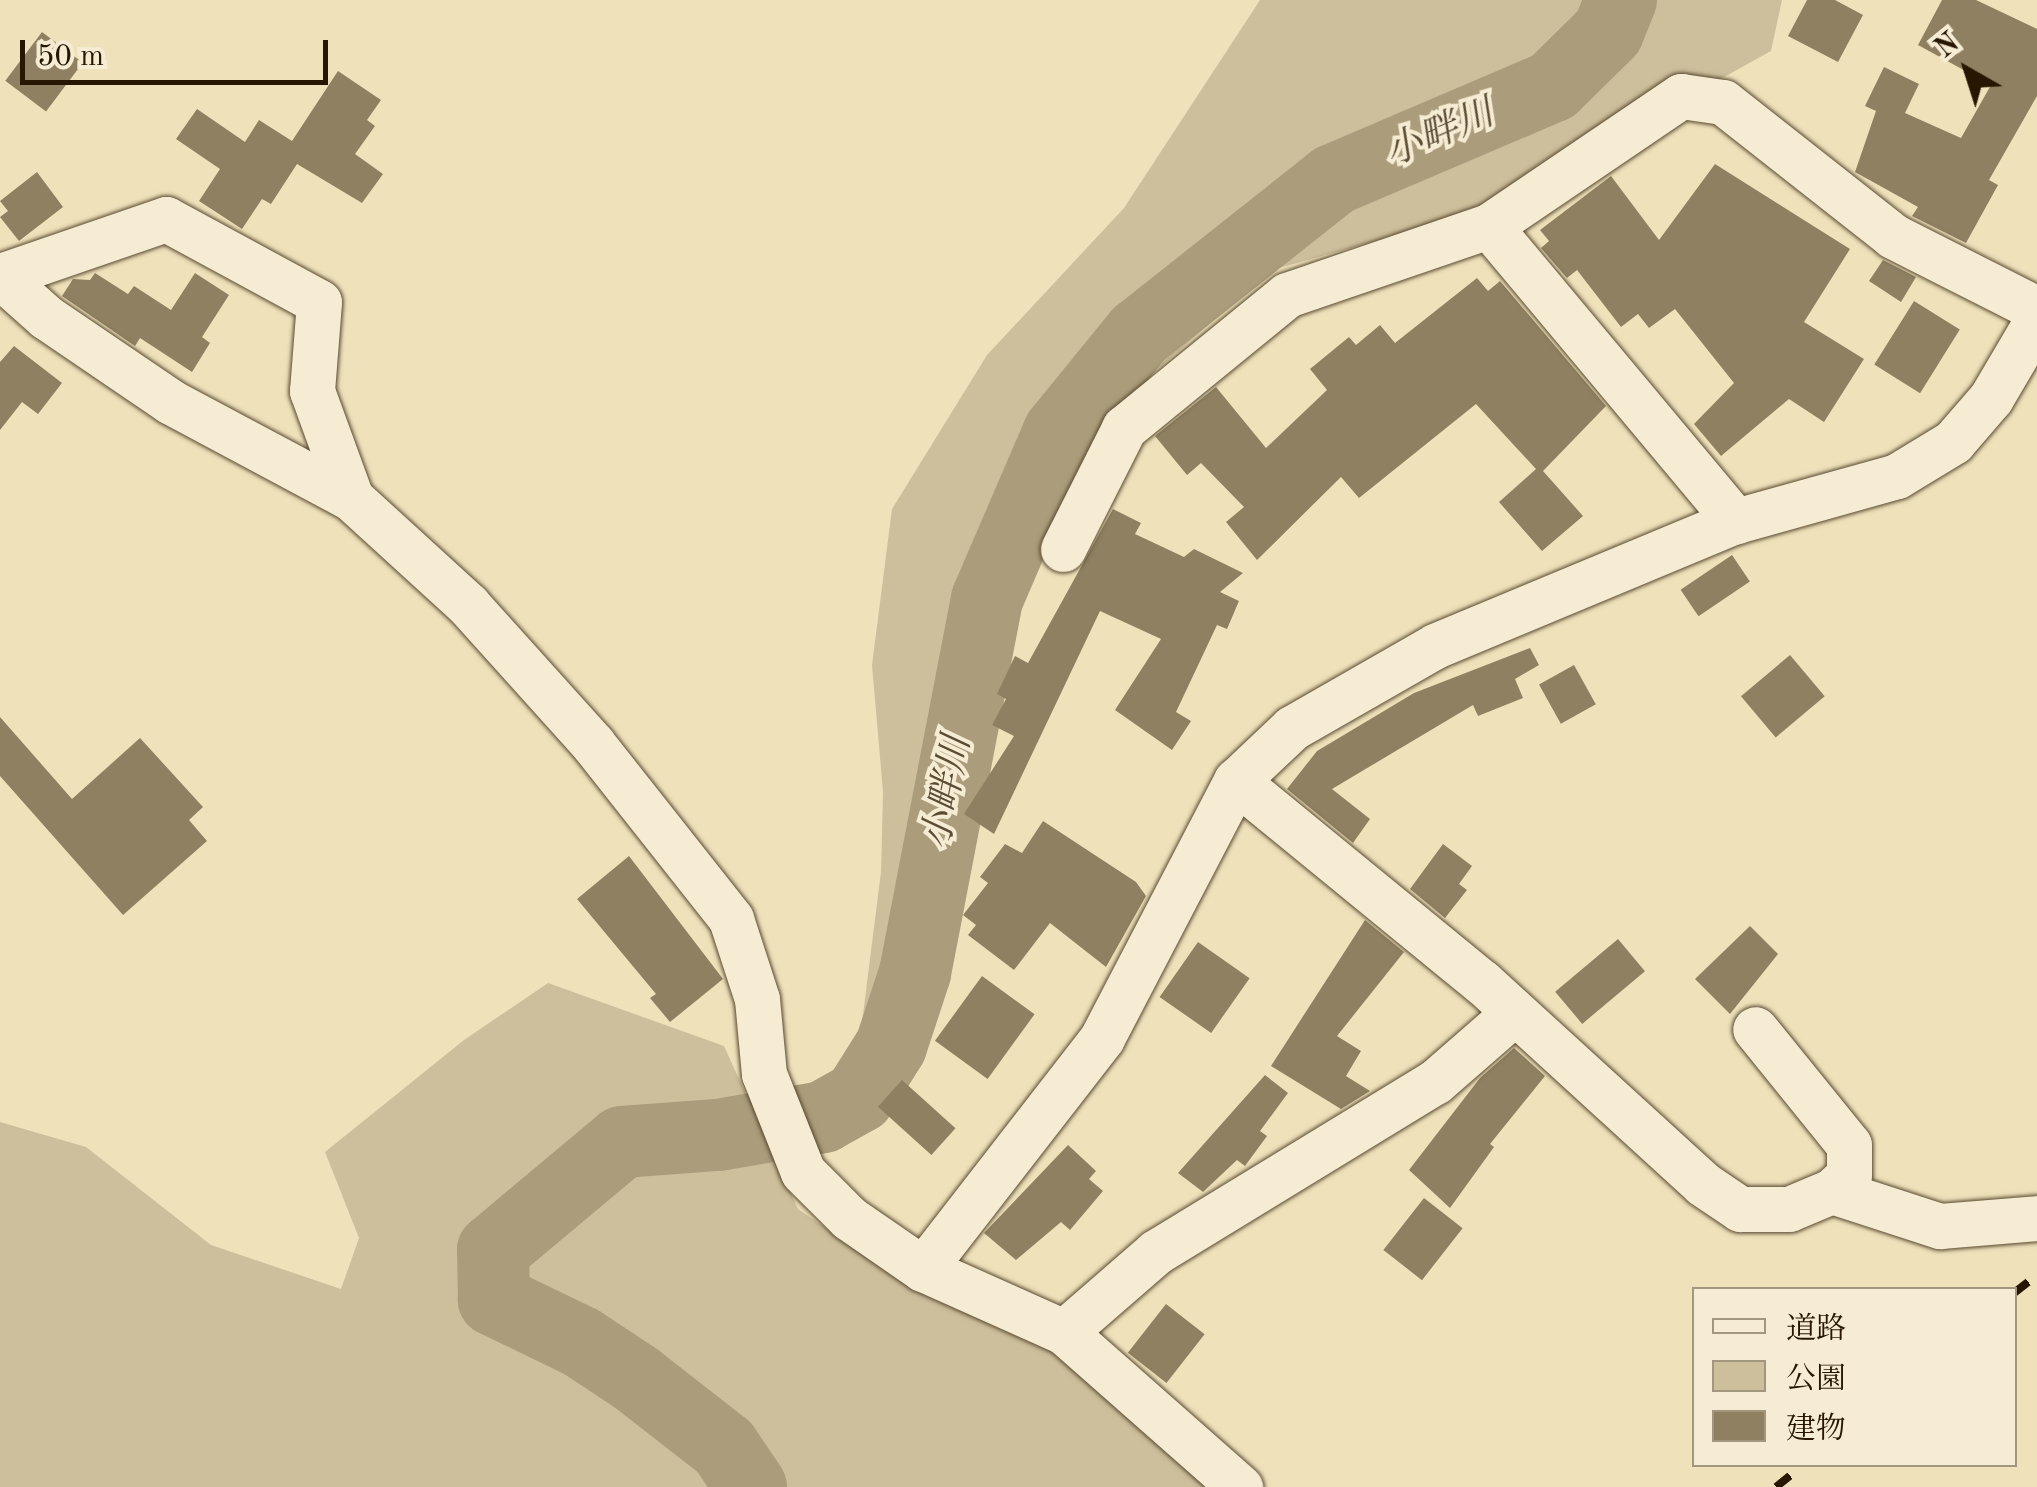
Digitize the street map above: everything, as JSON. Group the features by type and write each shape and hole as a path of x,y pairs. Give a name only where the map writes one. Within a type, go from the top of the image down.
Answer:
{"street":[{"path":"1063,549 1124,428 1287,295 1488,226 1680,96 1723,102 1893,236 2037,309"},
{"path":"350,498 312,391 319,302 166,219 0,276 46,316 171,402 350,498 468,605 593,744 731,919 756,999 764,1074 800,1165 849,1218 923,1269 1064,1332 1240,1487"},
{"path":"1488,226 1736,521"},
{"path":"923,1269 1102,1038 1236,780 1292,728 1435,646 1736,521 1897,476 1953,442 1991,398 2037,320"},
{"path":"1236,780 1513,1014 1702,1184 1740,1209 1788,1208 1832,1191 1849,1175 1849,1145 1754,1029"},
{"path":"1064,1332 1156,1252 1435,1082 1513,1014"},
{"path":"1832,1191 1940,1226 2037,1218"}],"green space":[{"path":"1260,0 1782,0 1771,51 1482,211 1272,270 1094,424 945,739 912,911 860,1038 881,872 883,792 872,665 892,509 987,355 1124,208"},
{"path":"548,983 724,1046 798,1209 915,1289 1063,1347 1222,1487 0,1487 0,1122 86,1147 211,1245 341,1289 359,1238 325,1152 464,1040"}],"building":[{"path":"1807,0 1835,0 1863,15 1838,62 1788,36"},
{"path":"1942,0 1976,0 2037,29 2037,96 1989,180 1998,185 1966,243 1912,216 1918,207 1855,172 1876,111 1865,106 1884,67 1919,84 1905,113 1961,138 1991,85 1918,45"},
{"path":"42,32 83,63 46,111 5,81"},
{"path":"338,71 381,100 367,120 375,126 355,154 383,174 362,203 297,164 271,204 262,199 242,229 199,201 220,169 176,139 197,109 245,142 259,120 292,141"},
{"path":"1715,164 1850,249 1804,322 1864,359 1824,422 1789,399 1721,456 1694,424 1734,383 1675,309 1649,328 1638,314 1621,327 1577,270 1567,278 1541,248 1549,241 1540,230 1611,176 1659,240"},
{"path":"37,172 63,207 19,241 0,217 8,211 0,201"},
{"path":"1883,260 1916,277 1901,302 1869,281"},
{"path":"95,273 128,294 134,286 171,310 195,273 229,295 202,337 210,343 192,372 140,338 135,346 62,296 73,279 90,280"},
{"path":"1477,278 1488,291 1500,281 1606,406 1543,471 1583,516 1542,551 1499,502 1536,469 1476,404 1359,498 1341,477 1257,560 1226,522 1244,507 1201,463 1187,475 1155,436 1216,387 1266,448 1327,390 1310,369 1349,337 1356,345 1380,325 1395,343"},
{"path":"1914,301 1960,330 1920,393 1874,365"},
{"path":"14,346 62,383 38,414 22,402 0,430 0,362"},
{"path":"1113,509 1141,523 1135,534 1184,557 1194,549 1243,573 1220,592 1239,601 1227,629 1217,625 1176,712 1191,721 1172,750 1115,710 1161,639 1100,611 994,834 964,814 1014,736 992,725 1006,699 997,694 1015,656 1028,663"},
{"path":"1732,555 1750,582 1698,616 1681,590"},
{"path":"1530,648 1539,665 1515,679 1523,698 1478,716 1473,705 1332,789 1370,819 1353,843 1287,789 1317,751 1414,693"},
{"path":"1790,655 1825,696 1776,738 1741,696"},
{"path":"1574,665 1596,704 1561,724 1539,684"},
{"path":"0,717 72,799 140,738 203,807 189,820 207,841 123,915 0,776"},
{"path":"1043,821 1136,882 1146,896 1106,967 1050,923 1014,970 968,935 976,925 963,915 988,883 980,877 1005,844 1022,853"},
{"path":"1443,844 1472,866 1459,884 1467,890 1445,918 1410,889"},
{"path":"629,856 723,979 670,1022 650,998 656,994 577,899"},
{"path":"1365,920 1404,952 1337,1036 1361,1051 1346,1076 1370,1091 1341,1109 1271,1066"},
{"path":"1750,926 1778,954 1730,1014 1695,979"},
{"path":"1618,939 1645,971 1582,1024 1555,992"},
{"path":"1198,942 1250,978 1211,1033 1160,997"},
{"path":"982,976 1035,1014 988,1079 935,1041"},
{"path":"1514,1048 1545,1076 1490,1144 1494,1147 1450,1208 1409,1170 1480,1078"},
{"path":"1265,1075 1288,1093 1260,1131 1267,1136 1245,1166 1237,1160 1203,1192 1178,1173"},
{"path":"902,1080 956,1128 931,1155 878,1107"},
{"path":"1068,1145 1096,1171 1089,1179 1103,1191 1070,1230 1061,1222 1016,1260 984,1233"},
{"path":"1424,1198 1463,1228 1422,1280 1383,1250"},
{"path":"1166,1304 1205,1334 1166,1383 1128,1353"}],"waterway":[{"name":"小畔川","path":"751,1487 724,1447 637,1379 581,1342 494,1300 493,1250 622,1142 718,1135 823,1117 859,1097 891,1046 915,973 987,599 1059,432 1139,334 1333,180 1553,86 1608,32 1621,0"}],"railway":[{"path":"2017,1291 2037,1275"},
{"path":"1776,1487 1800,1467"}]}
